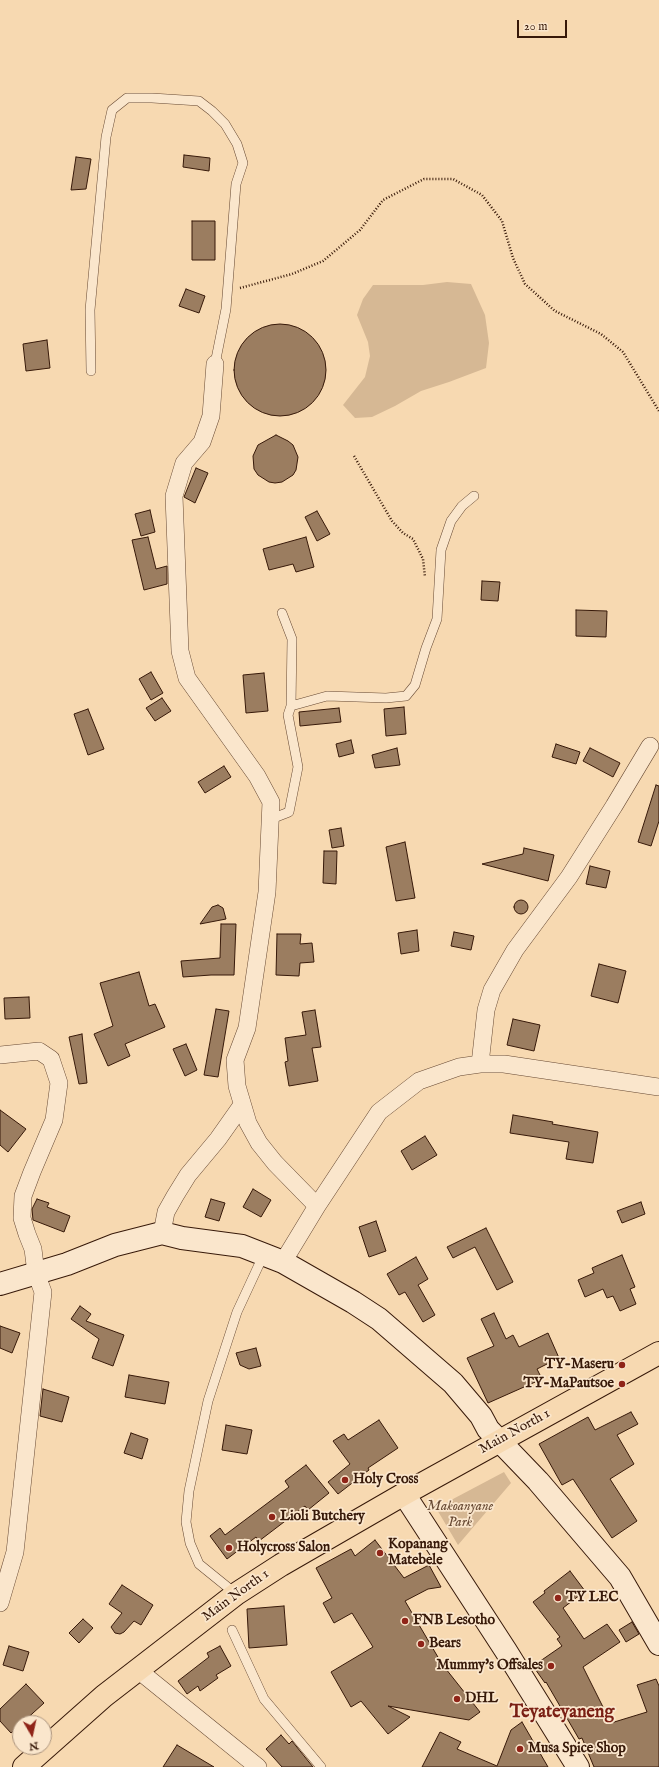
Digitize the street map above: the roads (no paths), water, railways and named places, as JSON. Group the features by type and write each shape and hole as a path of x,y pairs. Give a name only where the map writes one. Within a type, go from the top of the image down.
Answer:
{"main road":[{"path":"0,1284 67,1264 115,1245 162,1233 182,1238 242,1246 273,1259 353,1302 379,1319 453,1384 481,1416 488,1429 500,1440 620,1577 659,1644"},
{"name":"Main North 1","path":"24,1767 104,1696 236,1594 281,1565 404,1494 659,1353"},
{"path":"404,1494 506,1651 578,1767"}],"street":[{"path":"215,364 211,416 202,442 184,463 174,496 180,651 187,678 257,776 271,802 267,892 248,1021 235,1060 237,1086 248,1123 259,1143 275,1163 317,1206"},
{"path":"480,1064 486,1010 492,990 515,950 569,877 650,746"},
{"path":"0,1055 39,1051 51,1059 59,1083 54,1120 23,1196 22,1218 26,1234 33,1249 36,1273 43,1292 15,1552 0,1603"},
{"path":"273,1259 317,1206 379,1112 419,1082 459,1067 480,1064 504,1064 659,1087"},
{"path":"162,1233 166,1212 188,1175 218,1139 242,1105"},
{"path":"138,1670 258,1767"}],"lane":[{"path":"92,371 90,310 106,137 112,110 127,98 199,101 225,124 237,144 243,163 236,184 228,292 215,364"},
{"path":"291,706 327,696 386,698 406,696 415,685 426,648 437,619 441,550 451,521 462,506 474,496"},
{"path":"271,819 289,812 298,767 288,715 291,706 292,639 282,613"},
{"path":"236,1594 199,1564 190,1543 186,1522 189,1491 208,1401 237,1312 273,1259"},
{"path":"232,1630 264,1699 321,1767"}],"place":[{"name":"TY-Maseru","path":"622,1365"},
{"name":"TY-MaPautsoe","path":"622,1384"},
{"name":"Holy Cross","path":"345,1480"},
{"name":"Lioli Butchery","path":"272,1517"},
{"name":"Holycross Salon","path":"229,1548"},
{"name":"Kopanang Matebele","path":"380,1553"},
{"name":"TY LEC","path":"558,1598"},
{"name":"FNB Lesotho","path":"405,1621"},
{"name":"Bears","path":"421,1644"},
{"name":"Mummy's Offsales","path":"551,1666"},
{"name":"DHL","path":"457,1699"},
{"name":"Musa Spice Shop","path":"520,1749"}],"district":[{"name":"Teyateyaneng","path":"562,1713"}],"park label":[{"name":"Makoanyane Park","path":"460,1516"}]}
